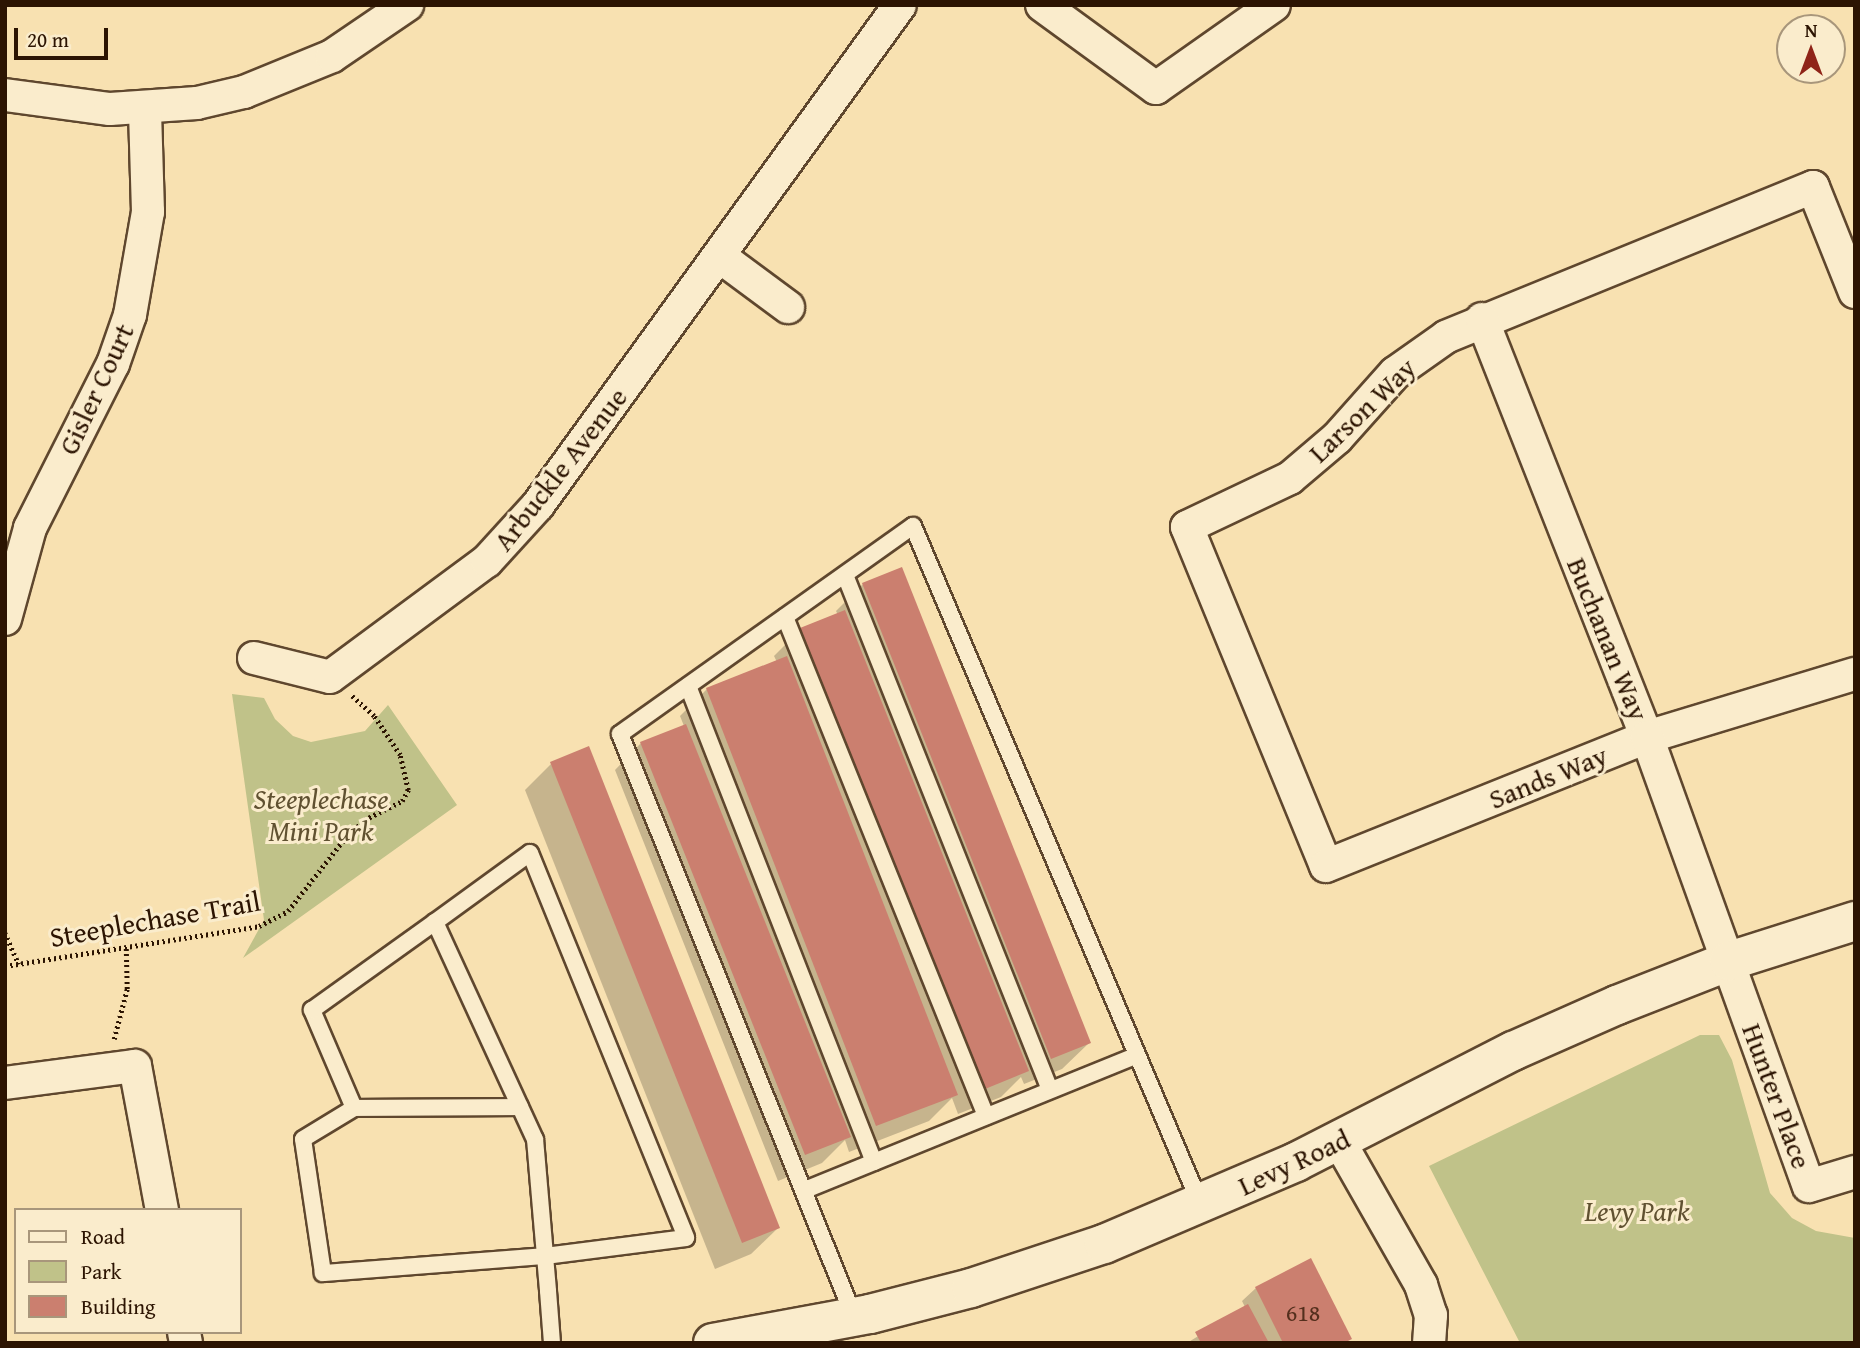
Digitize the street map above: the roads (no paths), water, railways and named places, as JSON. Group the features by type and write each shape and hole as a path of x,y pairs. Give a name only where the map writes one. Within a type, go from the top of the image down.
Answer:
{"street":[{"path":"5,95 62,106 145,108 197,103 289,76 332,56 407,5"},
{"name":"Arbuckle Avenue","path":"254,658 330,677 487,561 538,506 900,5"},
{"path":"1042,5 1156,88 1274,5"},
{"name":"Gisler Court","path":"5,619 30,528 113,365 130,315 148,212 145,108"},
{"name":"Larson Way","path":"1326,866 1187,527 1290,478 1337,438 1395,373 1446,337 1482,319 1813,187 1855,292"},
{"path":"719,256 788,307"},
{"name":"Buchanan Way","path":"1482,319 1647,737 1729,961"},
{"name":"Sands Way","path":"1326,866 1647,737 1855,674"},
{"name":"Levy Road","path":"713,1343 854,1317 971,1288 1201,1205 1339,1141 1513,1051 1729,961 1855,921"},
{"name":"Hunter Place","path":"1729,961 1809,1186 1855,1172"},
{"path":"5,1083 135,1066 162,1208"},
{"path":"1339,1141 1421,1285 1431,1315 1429,1343"}],"lane":[{"path":"854,1317 620,734 914,526 1201,1205"},
{"path":"845,575 1050,1090"},
{"path":"785,617 986,1116"},
{"path":"688,685 874,1162"},
{"path":"354,1108 312,1010 530,853 686,1238 545,1256 323,1273 303,1139 354,1108 520,1107"},
{"path":"435,922 535,1139 552,1343"},
{"path":"805,1190 1137,1055"}],"park label":[{"name":"Steeplechase Mini Park","path":"321,815"},
{"name":"Levy Park","path":"1637,1211"}]}
